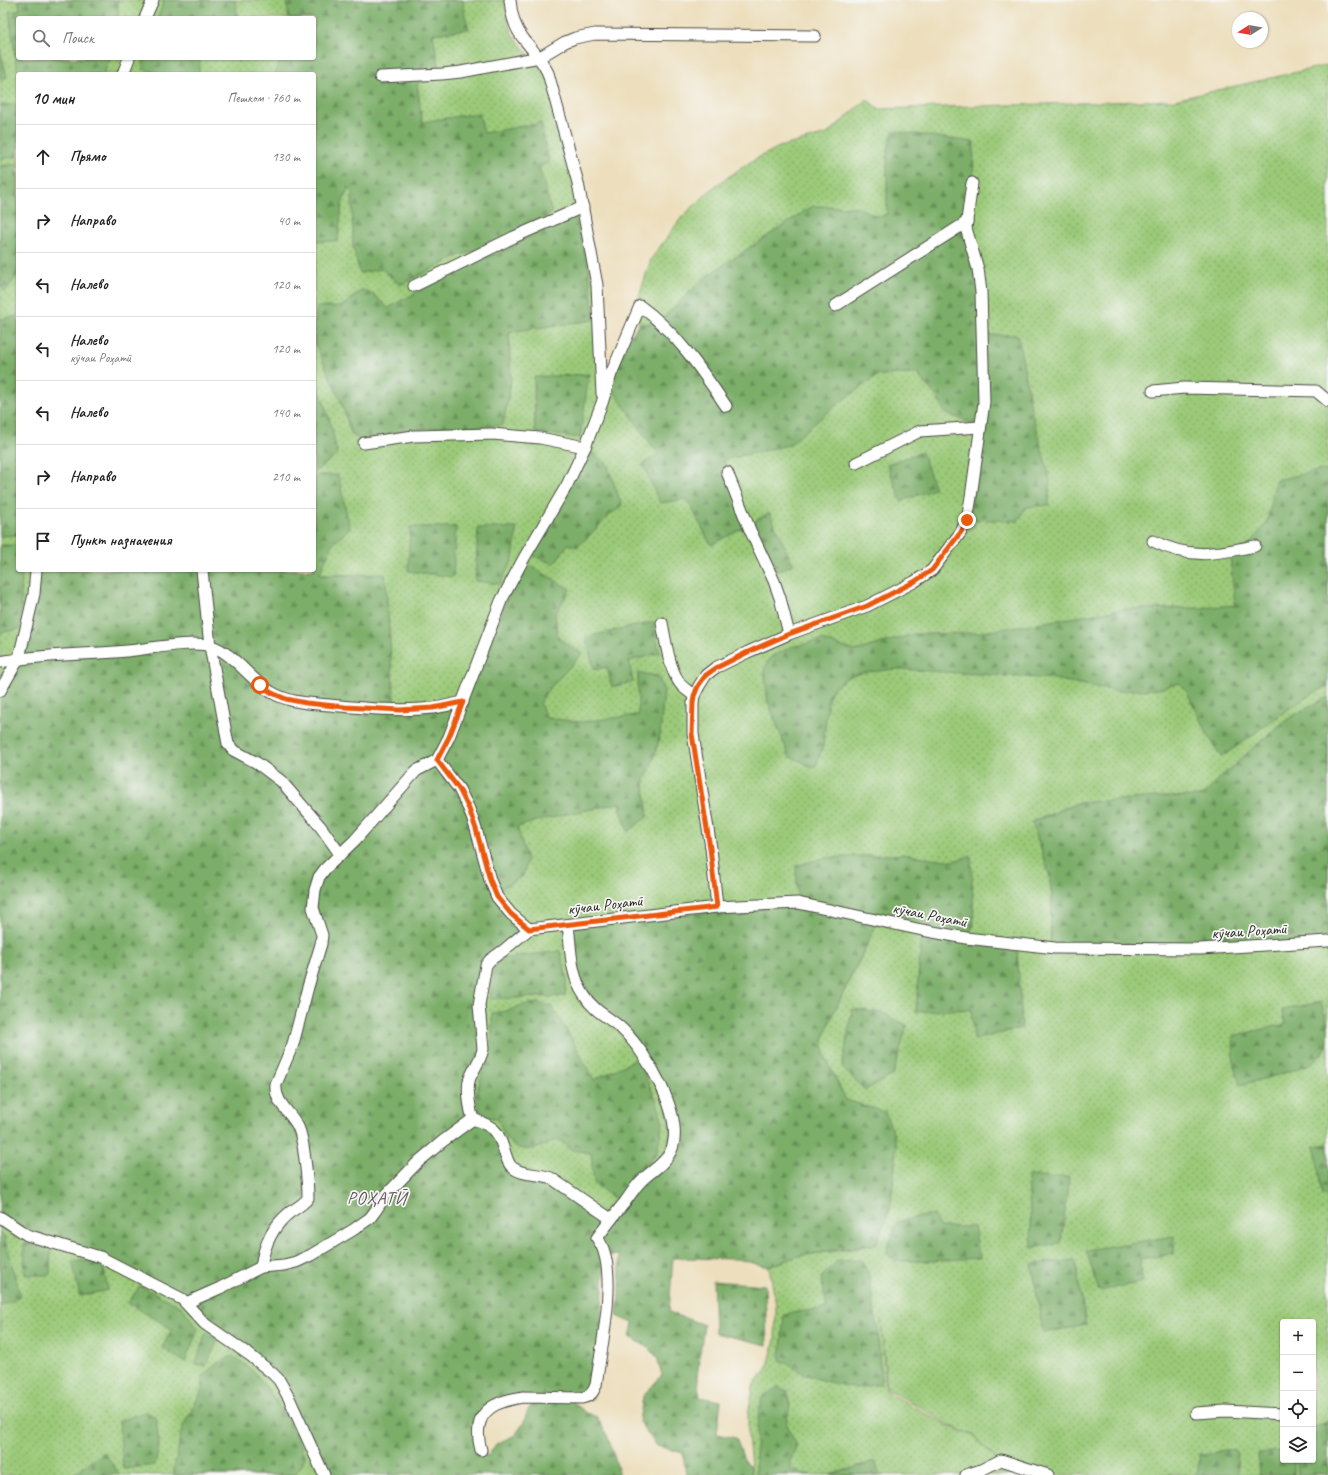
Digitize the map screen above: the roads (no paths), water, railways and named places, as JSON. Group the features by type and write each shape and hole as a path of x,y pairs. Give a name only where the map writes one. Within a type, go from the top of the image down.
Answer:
{"street":[{"path":"146,16 152,0"},
{"path":"510,0 511,11 522,37 540,57 548,73 578,183 597,285 602,403"},
{"path":"380,77 461,72 540,57 565,42 575,38 595,34 815,36"},
{"path":"124,72 128,60"},
{"path":"717,907 709,840 692,734 694,696 706,675 716,668 789,634 867,606 914,582 932,570 961,532 967,520 984,402 981,292 978,269 968,234 967,222 972,183"},
{"path":"414,286 514,237 583,207"},
{"path":"835,306 967,222"},
{"path":"261,1267 268,1238 288,1215 308,1198 303,1149 298,1127 278,1098 276,1094 276,1084 293,1044 321,944 322,935 313,908 315,890 320,877 325,869 354,840 416,771 437,760 449,737 501,601 524,558 567,485 585,447 602,403 613,368 640,306 654,316 669,331 701,369 726,406"},
{"path":"1152,391 1184,388 1316,391 1328,401"},
{"path":"856,463 920,431 980,427"},
{"path":"364,443 414,436 492,434 540,438 585,447"},
{"path":"727,472 750,530 774,581 789,634"},
{"path":"1153,540 1168,548 1187,553 1214,553 1256,546"},
{"path":"0,691 19,658 34,594 36,572"},
{"path":"202,572 210,646 228,744 237,752 257,763 281,781 320,826 340,854"},
{"path":"662,624 668,653 676,675 682,686 694,696"},
{"path":"0,662 19,658 126,651 186,644 210,646 220,650 260,685 272,693 286,699 306,703 400,710 433,708 463,702"},
{"path":"437,760 459,789 469,809 490,880 497,897 511,914 529,929 490,960 486,965 479,1005 483,1049 482,1056 469,1083 471,1112 473,1119 493,1128 500,1140 508,1162 513,1168 523,1173 551,1178 611,1219"},
{"name":"кӯчаи Роҳатӣ","path":"529,929 717,907 798,903 966,938 1055,948 1200,949 1328,941"},
{"path":"481,1450 478,1434 479,1423 483,1414 492,1407 502,1402 518,1398 582,1398 589,1396 593,1392 596,1385 609,1287 608,1268 604,1252 597,1238 641,1181 666,1159 671,1151 674,1141 674,1130 669,1102 662,1085 638,1047 622,1029 595,1010 578,986 574,976 572,964 568,925"},
{"path":"186,1303 239,1279 261,1267 284,1265 296,1262 311,1255 370,1218 385,1196 418,1162 473,1119"},
{"path":"0,1216 30,1236 100,1257 186,1303 205,1324 251,1356 279,1380 290,1398 324,1475"},
{"path":"1196,1413 1225,1411 1280,1414"},
{"path":"966,1475 981,1470 1001,1460 1048,1475"}],"district":[{"name":"РОҲАТӢ","path":"377,1198"}]}
